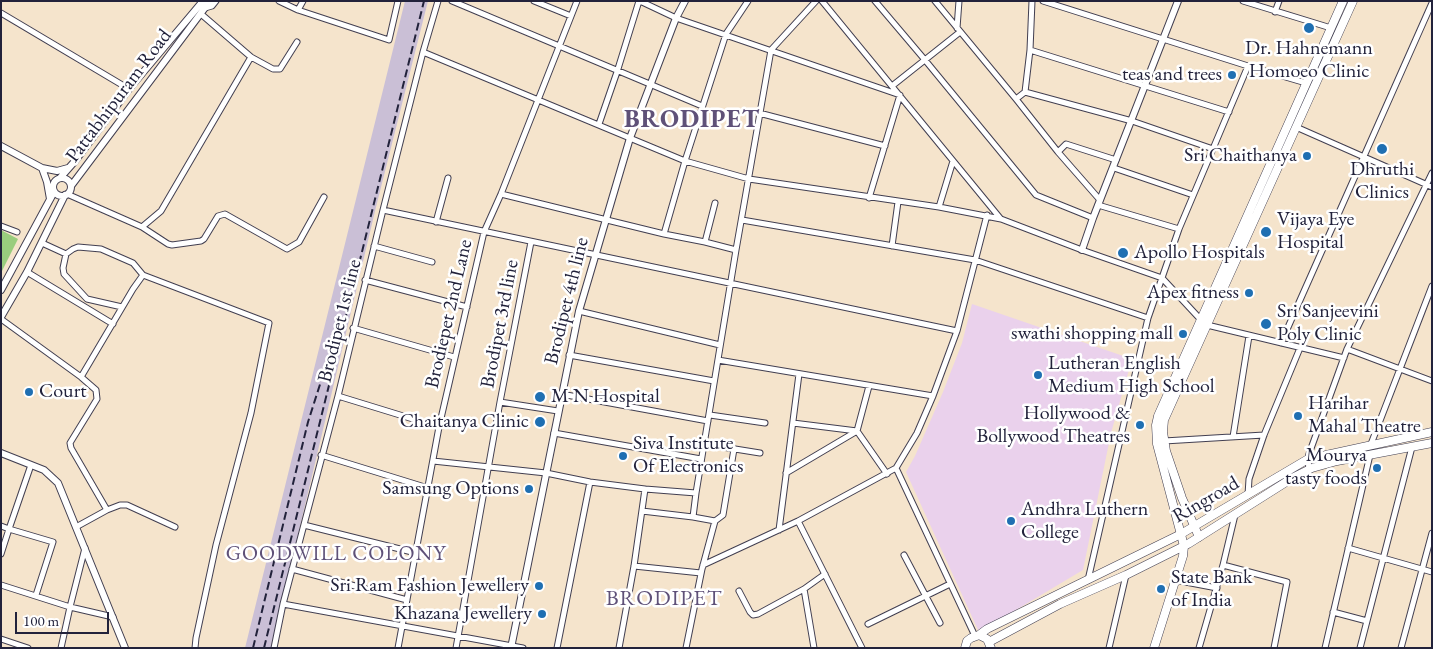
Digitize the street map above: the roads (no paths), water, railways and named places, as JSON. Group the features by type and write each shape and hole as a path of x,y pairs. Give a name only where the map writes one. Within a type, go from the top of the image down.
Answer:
{"main road":[{"path":"1199,537 1182,498 1164,441 1164,420 1306,83 1343,1"},
{"path":"1154,648 1183,556 1184,546 1157,444 1156,425 1158,416 1204,323 1353,1"},
{"name":"Ringroad","path":"964,647 968,641 987,629 1181,534 1308,459 1432,432"},
{"name":"Ringroad","path":"990,645 1060,604 1126,575 1184,546 1294,477 1309,470 1337,461 1432,443"},
{"path":"977,636 983,636 990,645"}],"street":[{"name":"Pattabhipuram Road","path":"54,192 53,183 70,168 129,89 202,4 210,1"},
{"path":"202,4 212,6 216,1"},
{"path":"279,1 298,10 389,40 398,1"},
{"path":"298,10 303,1"},
{"name":"Brodipet 1st line","path":"274,648 283,604 338,396 365,280 423,52 438,1"},
{"path":"452,1 702,106"},
{"path":"534,1 571,16"},
{"name":"Brodiepet 2nd Lane","path":"398,648 439,427 484,232 501,194 577,1"},
{"path":"599,124 618,72 639,1 676,18 900,95"},
{"name":"Brodipet 4th line","path":"511,647 579,311 630,138 676,18 685,1"},
{"path":"664,234 702,106 726,34 748,1"},
{"path":"693,517 720,345 771,50 816,1"},
{"path":"822,1 1000,219"},
{"path":"875,1 1036,195 1093,218"},
{"path":"935,1 1099,203 1179,229"},
{"path":"892,86 959,30 959,1"},
{"path":"1016,99 1025,92 1030,50 1032,1"},
{"path":"1043,1 1163,40 1306,83"},
{"path":"1082,250 1178,1"},
{"path":"1243,1 1331,28"},
{"path":"1276,12 1280,1"},
{"path":"1281,343 1432,3"},
{"name":"Pattabhipuram Road","path":"1,318 71,186 201,14 202,4"},
{"path":"1,13 129,89"},
{"path":"201,14 251,57 278,70 297,42"},
{"path":"1030,50 1229,112"},
{"path":"423,52 685,161 749,179 939,207 1000,219 1162,278 1204,323 1249,336 1344,358"},
{"path":"142,227 161,211 251,57"},
{"path":"1088,580 1148,318 1179,229 1248,66"},
{"path":"1025,92 1132,121 1213,149"},
{"path":"869,198 900,95"},
{"path":"118,104 127,112"},
{"path":"759,113 884,146"},
{"path":"1296,127 1429,186"},
{"path":"1058,152 1066,144 1116,160"},
{"path":"1,146 42,168 57,171 70,168"},
{"path":"939,207 953,161"},
{"path":"42,168 48,182 50,199"},
{"path":"1114,168 1193,194"},
{"path":"1309,470 1308,459 1347,349 1429,186 1432,173"},
{"name":"Pattabhipuram Road","path":"60,178 66,179 71,186"},
{"path":"436,222 448,178"},
{"path":"1,290 54,192 59,196 66,194 142,227 172,245 201,241 218,216 225,214 287,248 299,242 324,197"},
{"path":"501,194 736,250"},
{"path":"892,246 898,202"},
{"path":"705,242 715,203"},
{"path":"383,210 957,332"},
{"path":"703,565 798,521 896,468 933,396 957,332 987,215"},
{"path":"742,220 976,260 1148,318"},
{"path":"1,226 17,232"},
{"name":"Brodipet 3rd line","path":"456,648 531,242"},
{"path":"42,243 66,254"},
{"path":"374,246 432,262"},
{"path":"122,307 87,299 64,274 63,268 66,254 78,247 101,249 133,263 143,275 269,323 251,412 216,546 195,648"},
{"path":"27,272 113,324"},
{"path":"81,377 143,275"},
{"path":"365,280 466,308"},
{"path":"1371,444 1432,286"},
{"path":"579,311 720,345"},
{"path":"1,318 96,390 98,395 72,439 71,448 107,510"},
{"path":"353,328 454,358"},
{"path":"1233,437 1249,336"},
{"path":"1248,495 1249,479 1264,435 1300,348"},
{"path":"1347,349 1432,381"},
{"path":"569,355 714,381"},
{"path":"718,360 933,396"},
{"path":"779,530 799,374"},
{"path":"786,473 858,431 869,386"},
{"path":"561,394 708,421"},
{"path":"338,396 439,427"},
{"path":"500,402 558,411"},
{"path":"710,415 765,423"},
{"path":"792,423 858,431 887,474"},
{"path":"554,433 702,459"},
{"path":"1164,441 1264,435"},
{"path":"704,444 760,453"},
{"path":"1360,648 1412,447"},
{"path":"686,648 703,565 716,521 723,515 734,449"},
{"path":"1,453 44,470 58,483 124,648"},
{"path":"321,455 428,488"},
{"path":"1325,648 1370,455"},
{"path":"433,460 546,473 590,482 696,494"},
{"path":"1,554 31,465"},
{"path":"896,468 950,584 977,636"},
{"path":"557,648 590,482"},
{"path":"619,648 634,566 645,489"},
{"path":"76,527 107,510 120,505 128,505 175,527"},
{"path":"642,512 716,521"},
{"path":"1199,648 1217,588 1235,515"},
{"path":"798,521 862,648"},
{"path":"304,525 416,554"},
{"path":"1,526 53,542 36,595"},
{"path":"1402,648 1432,533"},
{"path":"61,648 85,548"},
{"path":"1348,548 1432,572"},
{"path":"904,555 940,623"},
{"path":"1223,565 1287,582 1274,648"},
{"path":"634,566 701,573"},
{"path":"292,569 407,600"},
{"path":"739,591 753,615 804,589 825,574"},
{"path":"1109,648 1126,575"},
{"path":"1175,580 1217,588"},
{"path":"868,624 950,584"},
{"path":"1,585 70,607 113,617"},
{"path":"804,589 814,648"},
{"path":"283,604 523,648"},
{"path":"1333,612 1367,621"},
{"path":"1,639 28,648"}],"railway":[{"path":"264,648 424,1"},
{"path":"253,648 308,422 330,353"}],"place":[{"name":"Dr. Hahnemann Homoeo Clinic","path":"1309,28"},
{"name":"teas and trees","path":"1232,75"},
{"name":"Dhruthi Clinics","path":"1382,149"},
{"name":"Sri Chaithanya","path":"1307,156"},
{"name":"Vijaya Eye Hospital","path":"1266,232"},
{"name":"Apollo Hospitals","path":"1123,253"},
{"name":"Apex fitness","path":"1249,293"},
{"name":"Sri Sanjeevini Poly Clinic","path":"1266,324"},
{"name":"swathi shopping mall","path":"1183,334"},
{"name":"Lutheran English Medium High School","path":"1038,375"},
{"name":"Court","path":"29,392"},
{"name":"M N Hospital","path":"540,397"},
{"name":"Harihar Mahal Theatre","path":"1298,416"},
{"name":"Chaitanya Clinic","path":"540,422"},
{"name":"Hollywood & Bollywood Theatres","path":"1140,425"},
{"name":"Siva Institute Of Electronics","path":"623,456"},
{"name":"Mourya tasty foods","path":"1377,468"},
{"name":"Samsung Options","path":"529,489"},
{"name":"Andhra Luthern College","path":"1011,521"},
{"name":"Sri Ram Fashion Jewellery","path":"539,586"},
{"name":"State Bank of India","path":"1161,589"},
{"name":"Khazana Jewellery","path":"542,614"}],"district":[{"name":"BRODIPET","path":"692,120"},
{"name":"GOODWILL COLONY","path":"336,554"},
{"name":"BRODIPET","path":"664,599"}]}
